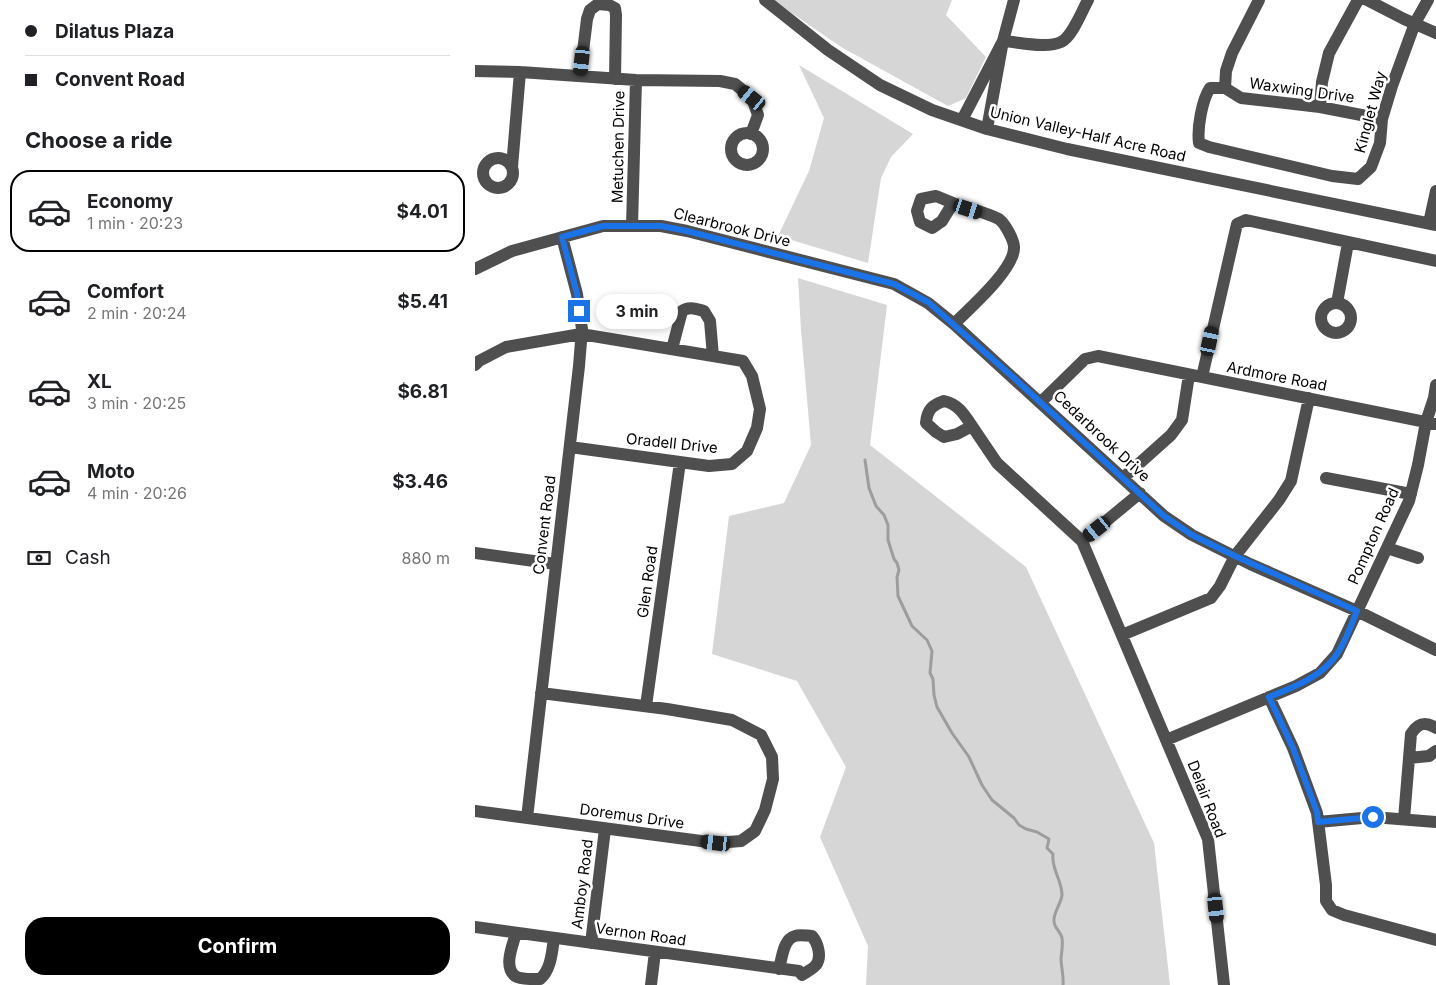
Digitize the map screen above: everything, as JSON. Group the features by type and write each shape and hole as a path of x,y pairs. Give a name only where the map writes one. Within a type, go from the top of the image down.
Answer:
{"street":[{"name":"Union Valley-Half Acre Road","path":"765,0 828,50 880,85 932,110 987,129 1067,149 1433,224"},
{"path":"987,129 1003,41 1014,0"},
{"path":"1003,41 1048,45 1062,42 1071,33 1088,0"},
{"path":"1321,108 1322,82 1329,53 1358,0"},
{"path":"1367,0 1404,20 1436,33"},
{"name":"Kinglet Way","path":"1225,88 1210,88 1205,95 1198,135 1199,143 1332,176 1358,178 1371,168 1380,143 1382,119 1391,86 1415,23 1428,0"},
{"path":"1225,88 1226,71 1232,52 1256,1"},
{"path":"580,76 587,19 590,10 598,4 609,5 615,8 615,79"},
{"path":"962,120 1003,41"},
{"name":"Metuchen Drive","path":"475,71 520,72 636,80 632,226"},
{"path":"512,167 520,72"},
{"path":"636,80 720,81 735,84 752,98 757,115 751,134"},
{"name":"Waxwing Drive","path":"1225,88 1241,98 1321,108 1382,119"},
{"path":"1433,224 1436,191"},
{"path":"953,203 999,219 1008,231 1014,246 1010,262 1001,276 954,324"},
{"path":"1202,377 1237,224 1245,220 1436,261"},
{"name":"Clearbrook Drive","path":"475,269 512,251 603,226 661,226 838,270"},
{"name":"Convent Road","path":"527,818 570,447 581,334 577,294 562,237"},
{"path":"1337,303 1348,243"},
{"name":"Cedarbrook Drive","path":"838,270 894,284 928,302 1041,402 1164,516 1192,535 1357,611"},
{"path":"672,349 682,310 686,308 694,309 704,311 709,321 713,356"},
{"name":"Oradell Drive","path":"475,365 506,347 581,334 743,361 752,376 760,410 757,428 747,451 732,464 709,466 570,447"},
{"name":"Ardmore Road","path":"1041,402 1085,359 1098,356 1431,423"},
{"path":"1123,478 1171,435 1182,420 1189,375"},
{"name":"Pompton Road","path":"1166,740 1296,686 1320,673 1337,654 1409,501 1431,423 1436,385"},
{"path":"1122,635 1211,598 1220,586 1235,556 1279,500 1291,481 1309,398"},
{"path":"972,426 997,463 1082,541 1140,494"},
{"name":"Glen Road","path":"646,706 680,462"},
{"path":"1326,478 1411,494"},
{"name":"Delair Road","path":"1082,541 1208,839 1223,985"},
{"path":"1387,548 1418,558"},
{"path":"475,553 556,564"},
{"path":"1357,611 1436,650"},
{"name":"Doremus Drive","path":"475,810 716,843 741,841 755,831 765,810 773,779 772,757 761,735 732,720 646,706 541,693"},
{"path":"1269,697 1293,748 1317,812 1327,901 1332,910 1436,940"},
{"path":"1404,819 1411,734 1416,727 1423,724 1436,728"},
{"path":"1409,758 1429,756 1436,751"},
{"path":"1318,822 1373,817 1436,822"},
{"name":"Amboy Road","path":"591,943 605,829"},
{"name":"Vernon Road","path":"475,927 799,971 801,980"},
{"path":"516,933 510,957 510,968 516,976 526,979 539,979 545,975 554,938"},
{"path":"779,969 785,946 789,939 796,935 812,936 816,942 819,958 816,965 801,980"},
{"path":"651,985 655,952"}],"shaded area":[{"path":"773,0 952,0 946,15 986,57 966,98 948,106 841,47"},
{"path":"799,65 913,134 891,157 881,178 868,263 778,236 809,171 824,118"},
{"path":"798,278 887,305 870,445 1026,567 1154,843 1170,985 866,985 868,946 820,837 846,767 797,681 712,654 729,516 784,503 811,445"}],"waterway":[{"path":"865,460 869,488 876,506 884,515 888,525 888,540 899,570 897,577 898,596 912,626 927,640 932,651 930,673 933,679 937,707 969,757 982,785 992,800 1014,818 1019,825 1049,839 1047,848 1053,854 1054,865 1062,890 1054,921 1062,938 1063,985"}],"route":[{"path":"579,311 577,294 562,237 603,226 661,226 687,231 894,284 928,302 1164,516 1192,535 1250,564 1357,611 1337,654 1320,673 1296,686 1269,697 1293,748 1317,812 1318,822 1373,817"}]}
